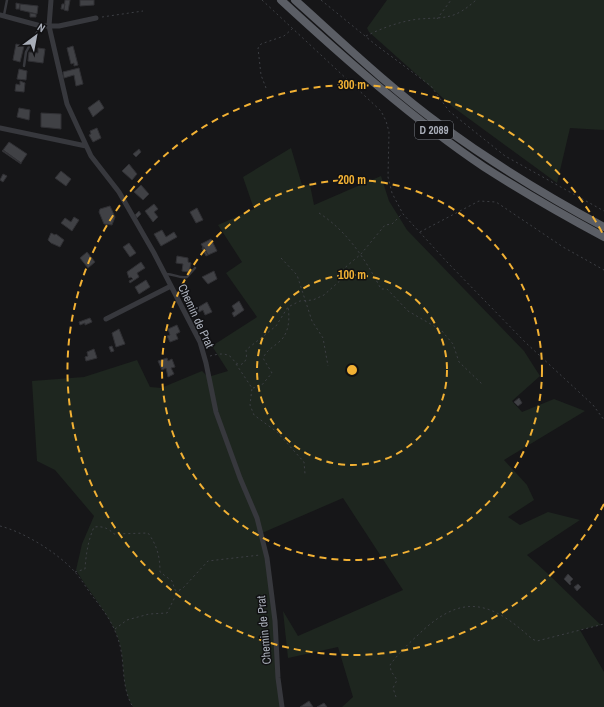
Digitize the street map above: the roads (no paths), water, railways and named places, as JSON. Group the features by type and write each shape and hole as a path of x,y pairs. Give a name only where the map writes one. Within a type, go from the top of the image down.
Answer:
{"highway":[{"name":"D 2089","path":"281,0 432,129 483,166 543,204 604,237"},
{"name":"D 2089","path":"295,0 387,81 441,126 488,159 540,192 604,227"}],"street":[{"name":"Chemin de Prat","path":"51,0 49,26 67,104 91,156 119,192 165,274 200,342 216,412 240,478 257,518 266,554 275,621 278,678 282,707"},
{"path":"2,16 40,26 59,26 96,18"},
{"path":"0,129 86,146"},
{"path":"106,319 170,286"}],"lane":[{"path":"2,16 7,0"},
{"path":"24,66 26,52 40,26"},
{"path":"165,274 169,273 178,278 187,277 195,268"}]}
